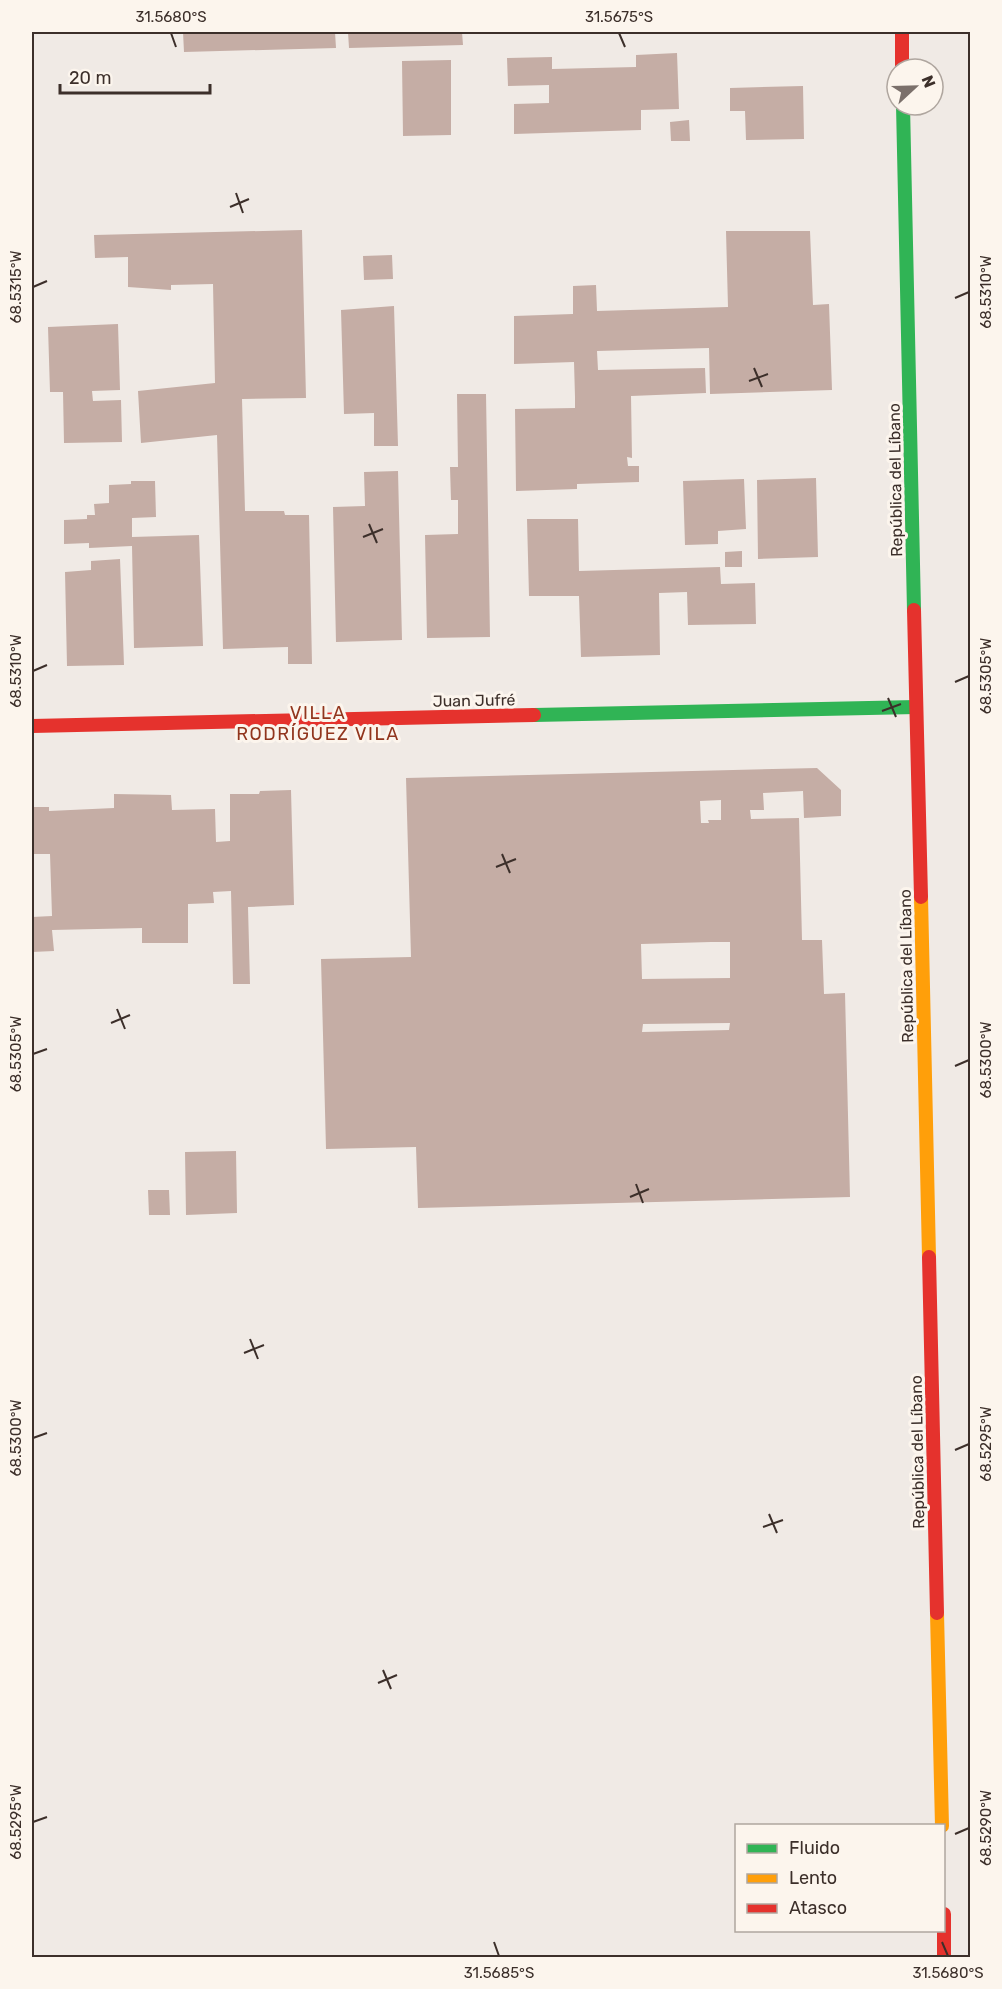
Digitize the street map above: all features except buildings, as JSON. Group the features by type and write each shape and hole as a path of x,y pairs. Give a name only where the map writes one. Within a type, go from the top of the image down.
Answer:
{"main road":[{"path":"902,32 902,57"},
{"name":"República del Líbano","path":"903,117 942,1824"},
{"name":"Juan Jufré","path":"32,726 916,707"},
{"path":"944,1932 944,1958"}],"traffic: fast":[{"path":"903,117 914,610"},
{"path":"534,715 916,707"}],"traffic: slow":[{"path":"921,897 929,1257"},
{"path":"937,1613 942,1824"}],"traffic: jam":[{"path":"902,32 902,57"},
{"path":"914,610 921,897"},
{"path":"32,726 534,715"},
{"path":"929,1257 937,1613"},
{"path":"944,1932 944,1958"}],"district":[{"name":"VILLA RODRÍGUEZ VILA","path":"318,723"}]}
